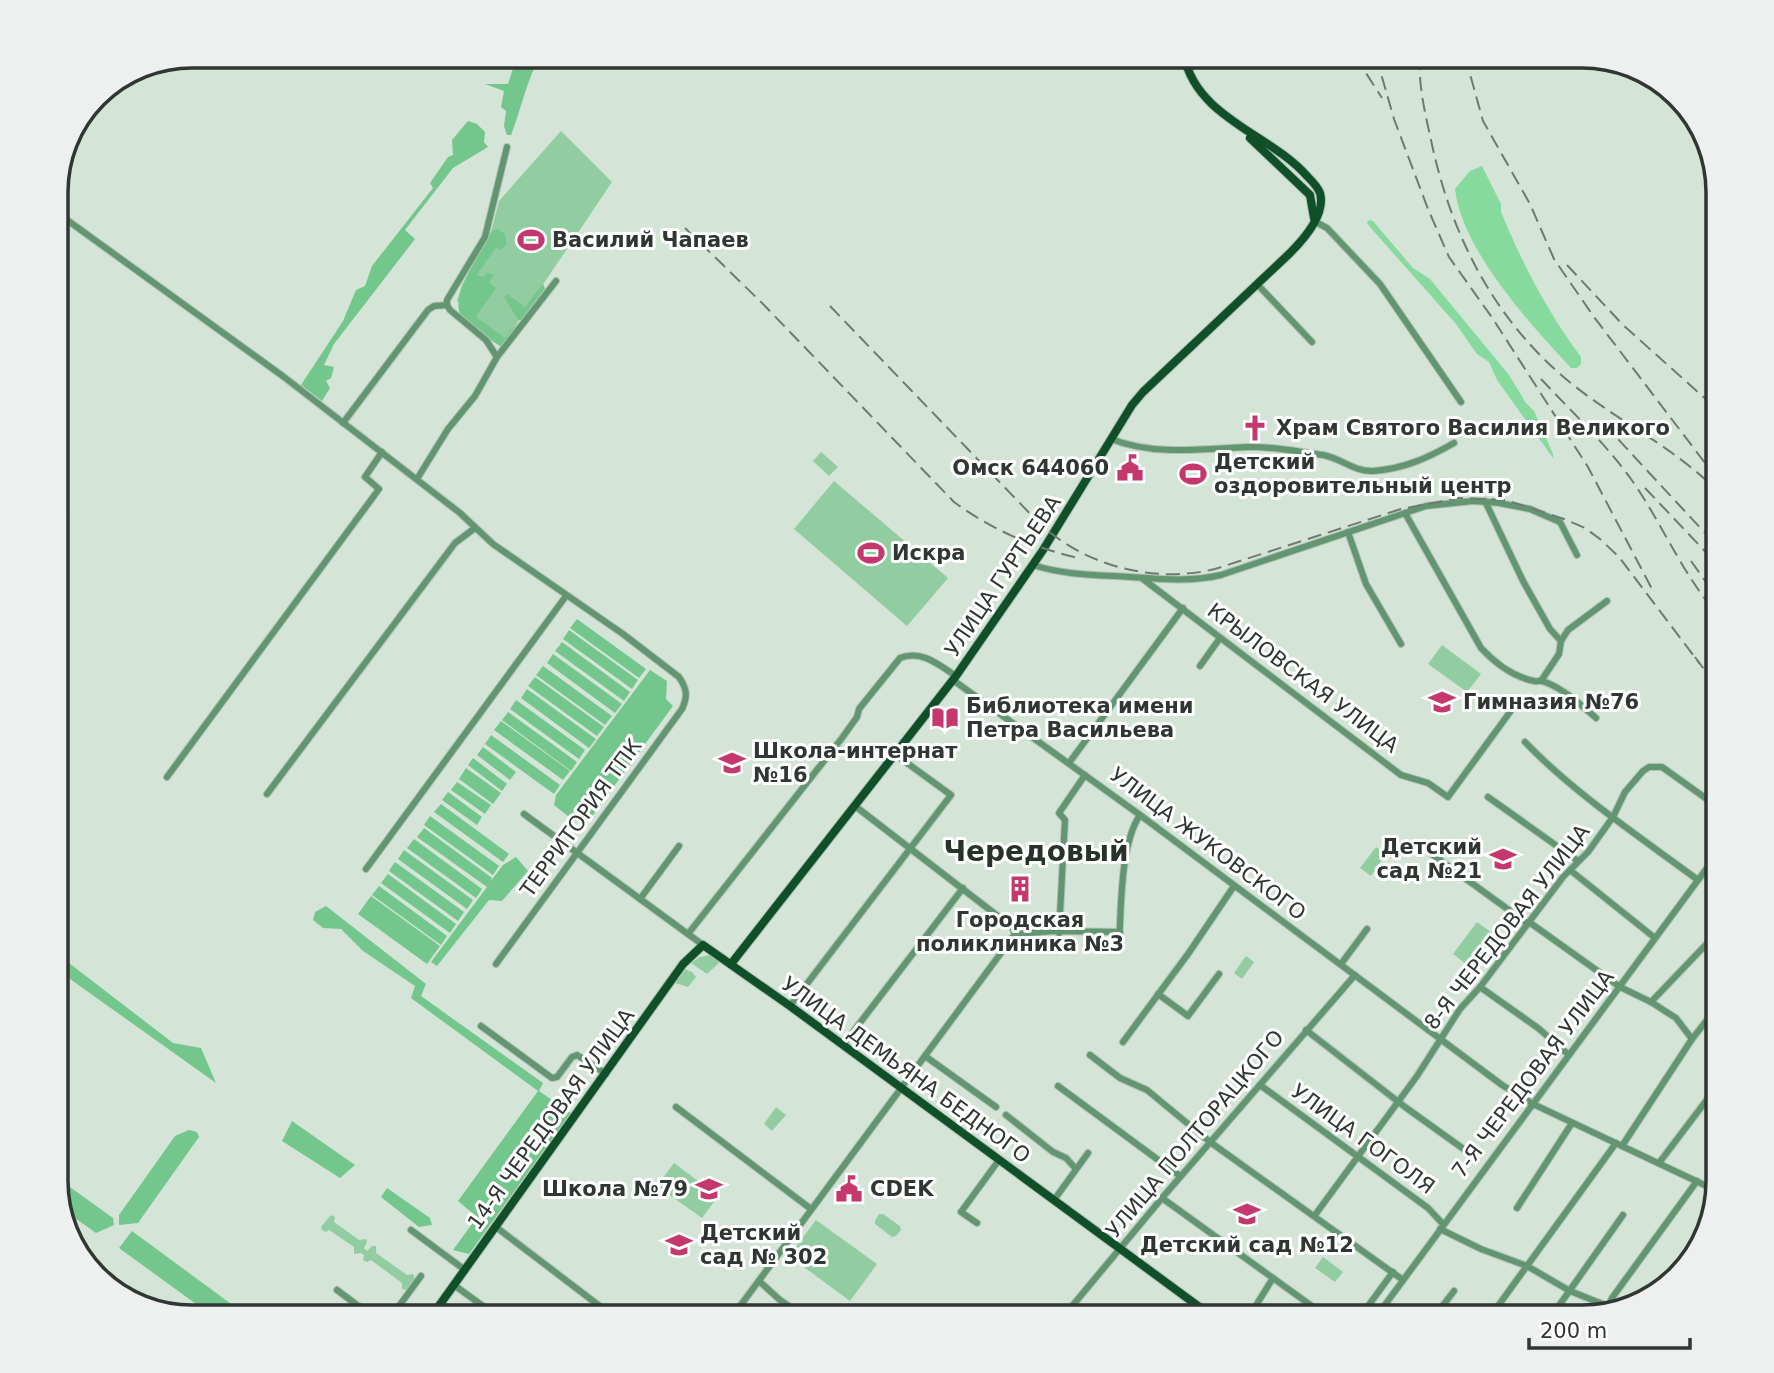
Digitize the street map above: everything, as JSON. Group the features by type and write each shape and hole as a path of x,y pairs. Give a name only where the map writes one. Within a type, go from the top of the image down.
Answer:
{"main road":[{"path":"1187,68 1198,89 1233,120 1286,155 1319,190 1321,201 1314,221"},
{"name":"УЛИЦА ГУРТЬЕВА","path":"731,964 955,678 1033,565 1132,405 1143,391 1303,240 1314,221"},
{"name":"УЛИЦА ДЕМЬЯНА БЕДНОГО","path":"703,945 1197,1305"},
{"name":"14-Я ЧЕРЕДОВАЯ УЛИЦА","path":"440,1305 683,964 703,945"}],"street":[{"path":"446,305 449,295 485,237 508,147"},
{"path":"1314,221 1327,228 1380,284 1461,402"},
{"path":"69,222 256,357 417,479 507,555 566,596 366,869"},
{"path":"417,479 448,429 475,396 497,357 556,281"},
{"path":"1257,284 1312,342"},
{"path":"343,423 428,310 434,306 446,305 486,340 497,357"},
{"path":"1111,439 1131,446 1161,449 1273,449 1327,456 1357,469 1373,471 1414,463 1454,443"},
{"path":"167,777 379,489 365,477 382,452"},
{"path":"1033,565 1054,571 1142,578 1185,580 1211,577 1426,506 1461,501 1485,501 1530,509 1557,520 1577,555"},
{"path":"1485,501 1523,581 1550,629 1561,640"},
{"path":"1405,513 1482,648 1509,671 1533,681 1541,681 1570,696 1596,718"},
{"path":"267,794 443,558 455,543 475,528"},
{"path":"1348,532 1366,584 1401,645"},
{"name":"КРЫЛОВСКАЯ УЛИЦА","path":"1142,578 1401,775 1427,783 1448,797 1518,701"},
{"name":"ТЕРРИТОРИЯ ТПК","path":"496,964 682,709 687,691 679,677 659,661 566,596"},
{"path":"1541,681 1559,654 1561,640 1568,630 1607,601"},
{"path":"1069,763 1183,608"},
{"path":"1200,666 1220,638"},
{"name":"УЛИЦА ЖУКОВСКОГО","path":"688,934 842,738 857,717 859,709 900,658 918,655 935,662 1440,1040 1533,1104 1706,1185"},
{"path":"1525,742 1613,817 1698,880"},
{"path":"790,1006 951,795 895,755"},
{"name":"8-Я ЧЕРЕДОВАЯ УЛИЦА","path":"1315,1215 1432,1055 1460,1009 1570,870 1588,852 1613,817 1625,792 1643,771 1655,766 1668,771 1706,798"},
{"path":"1059,933 1065,820 1059,813 1085,775"},
{"path":"1488,797 1578,861"},
{"path":"855,806 963,887 1012,928 1015,934"},
{"name":"УЛИЦА ДЕМЬЯНА БЕДНОГО","path":"524,814 703,945"},
{"path":"1119,948 1128,846 1133,825 1140,815"},
{"path":"640,899 679,845"},
{"path":"1429,852 1620,987 1676,1018 1692,1039"},
{"name":"7-Я ЧЕРЕДОВАЯ УЛИЦА","path":"1385,1305 1706,869"},
{"path":"1570,870 1655,939"},
{"path":"1123,1042 1234,886"},
{"path":"843,1045 963,887"},
{"path":"1341,964 1367,929"},
{"path":"1015,934 1120,932"},
{"path":"741,1305 1015,934"},
{"path":"1651,1002 1706,945"},
{"path":"1158,994 1188,1016 1219,974"},
{"name":"УЛИЦА ПОЛТОРАЦКОГО","path":"1073,1305 1355,975"},
{"path":"1480,987 1538,1028 1569,1055"},
{"path":"1499,1305 1706,1021"},
{"path":"481,1026 551,1078 557,1077 572,1057 577,1055 606,1074"},
{"path":"1306,1030 1465,1150"},
{"path":"1090,1055 1120,1078 1147,1090 1210,1142 1404,1280"},
{"path":"925,1056 996,1107"},
{"name":"УЛИЦА ГОГОЛЯ","path":"1260,1085 1428,1208 1441,1226 1481,1249 1528,1266 1595,1304"},
{"path":"1058,1086 1181,1176"},
{"path":"1659,1163 1706,1101"},
{"path":"676,1107 811,1209"},
{"path":"1006,1115 1054,1152 1066,1158 1076,1169"},
{"path":"1517,1208 1572,1123"},
{"path":"1054,1200 1088,1153"},
{"path":"977,1223 961,1212 999,1160"},
{"path":"1613,1300 1697,1181"},
{"path":"1162,1198 1310,1305"},
{"path":"1560,1305 1623,1215"},
{"path":"496,1227 598,1305"},
{"path":"411,1230 465,1270"},
{"path":"1369,1305 1393,1272"},
{"path":"399,1305 421,1276"},
{"path":"1256,1305 1273,1278"},
{"path":"759,1281 787,1305"},
{"path":"454,1285 482,1305"},
{"path":"337,1290 357,1305"},
{"path":"1444,1305 1454,1292"}],"shaded area":[{"path":"513,69 534,69 511,135 507,135 504,126 506,111 501,107 504,91 485,84 508,84"},
{"path":"468,121 477,124 485,132 484,142 488,147 453,168 405,230 415,239 334,344 324,365 334,367 331,378 326,381 330,388 322,401 301,385 343,321 356,290 365,286 372,266 433,188 430,183 448,157 453,155 452,140"},
{"name":"Василий Чапаев","path":"561,131 612,182 503,344 457,301 462,285 491,232 499,201"},
{"path":"1482,166 1501,204 1501,212 1527,269 1557,322 1581,357 1581,364 1577,368 1571,368 1518,308 1470,237 1455,189 1470,171"},
{"path":"1369,220 1373,221 1413,268 1430,279 1509,375 1534,411 1553,458 1497,380 1489,362 1477,354 1456,324 1370,227 1367,223"},
{"path":"497,229 505,234 506,245 500,250 496,247 477,275 494,275 489,282 496,288 476,317 505,338 518,323 518,327 501,347 470,325 459,309 459,299 467,275 491,232"},
{"path":"543,284 545,289 522,321 518,320 504,297 507,294 525,307"},
{"path":"821,452 838,467 829,476 813,461"},
{"name":"Искра","path":"834,481 948,578 907,626 794,529"},
{"path":"577,619 646,669 639,678 570,628"},
{"path":"569,630 638,680 632,689 563,639"},
{"path":"562,642 630,692 624,701 555,651"},
{"path":"1442,645 1481,674 1467,692 1428,664"},
{"path":"553,654 622,704 615,713 547,663"},
{"path":"543,666 612,716 605,725 536,675"},
{"path":"650,670 667,681 666,699 673,706 587,823 574,821 554,805 556,795"},
{"path":"535,677 604,727 597,736 528,686"},
{"path":"527,689 596,739 589,748 521,698"},
{"path":"516,700 585,750 579,759 510,709"},
{"path":"508,712 577,762 571,771 502,720"},
{"path":"501,721 570,771 563,780 494,730"},
{"path":"491,735 560,785 554,794 485,744"},
{"path":"483,747 516,772 510,780 477,755"},
{"path":"473,758 507,784 502,791 468,765"},
{"path":"466,768 501,793 493,804 459,779"},
{"path":"457,782 491,805 485,814 451,790"},
{"path":"448,792 482,817 477,825 442,800"},
{"path":"441,804 509,854 503,862 434,812"},
{"path":"430,816 499,866 493,875 424,825"},
{"path":"424,828 492,878 490,882 503,865 516,857 528,871 502,901 489,900 437,966 431,962 487,887 417,837"},
{"path":"414,839 482,889 476,898 407,848"},
{"path":"1376,847 1386,854 1371,876 1360,868"},
{"path":"404,850 473,900 467,909 398,859"},
{"path":"395,862 464,912 458,921 389,871"},
{"path":"388,874 456,924 450,933 381,883"},
{"path":"379,886 447,936 441,945 372,895"},
{"path":"371,896 440,946 427,964 358,914"},
{"path":"326,906 426,984 421,996 543,1083 539,1091 571,1113 469,1254 453,1250 477,1217 458,1201 538,1091 411,998 415,986 363,951 341,929 323,928 313,920 315,912"},
{"path":"1477,922 1495,935 1471,968 1453,954"},
{"path":"710,955 721,961 707,974 691,963 700,957"},
{"path":"1246,956 1254,962 1242,979 1234,973"},
{"path":"69,963 173,1043 201,1048 216,1083 69,978"},
{"path":"685,969 696,977 688,987 675,983"},
{"path":"776,1107 786,1115 772,1131 764,1124"},
{"path":"292,1121 355,1165 340,1178 282,1141"},
{"path":"189,1130 197,1132 199,1137 138,1223 119,1225 119,1215 175,1136"},
{"path":"674,1163 718,1196 702,1218 657,1186"},
{"path":"69,1186 113,1218 114,1225 96,1233 74,1217"},
{"path":"387,1188 430,1218 432,1225 419,1227 381,1197"},
{"path":"879,1214 900,1226 901,1230 896,1236 892,1237 875,1224"},
{"path":"331,1215 335,1217 334,1222 359,1240 366,1239 364,1248 367,1251 376,1246 376,1253 407,1275 413,1274 415,1279 407,1290 402,1289 402,1283 371,1260 363,1260 364,1255 354,1254 354,1247 329,1230 322,1230 321,1227"},
{"path":"816,1220 877,1264 850,1301 789,1256"},
{"path":"132,1231 232,1305 197,1305 119,1248"},
{"path":"1323,1257 1343,1272 1335,1282 1315,1268"}],"railway":[{"path":"1363,68 1382,98"},
{"path":"1379,68 1394,119 1449,257 1493,319 1588,467 1652,589"},
{"path":"1420,68 1422,98 1440,176 1451,210 1480,275 1499,305 1520,333 1572,384 1706,480"},
{"path":"1468,68 1483,121 1530,204 1554,259 1594,317 1706,464"},
{"path":"685,228 762,303 954,502 984,522 1015,537 1047,550 1082,559"},
{"path":"1567,265 1623,325 1706,399"},
{"path":"830,306 1039,523 1057,538 1099,560 1121,568 1145,572 1192,573 1215,569 1401,509 1459,498 1506,500 1564,519 1585,528 1600,539 1619,557 1700,664"},
{"path":"1541,379 1599,440 1631,479 1706,600"},
{"path":"1604,424 1706,534"},
{"path":"1645,488 1706,552"},
{"path":"1691,561 1706,582"},
{"path":"1695,657 1706,672"}],"place":[{"name":"Василий Чапаев","path":"531,240"},
{"name":"Храм Святого Василия Великого","path":"1255,428"},
{"name":"Омск 644060","path":"1130,468"},
{"name":"Детский оздоровительный центр","path":"1193,474"},
{"name":"Искра","path":"871,553"},
{"name":"Гимназия №76","path":"1442,702"},
{"name":"Библиотека имени Петра Васильева","path":"945,718"},
{"name":"Школа-интернат №16","path":"732,763"},
{"name":"Детский сад №21","path":"1503,859"},
{"name":"Городская поликлиника №3","path":"1020,889"},
{"name":"Школа №79","path":"709,1189"},
{"name":"CDEK","path":"849,1189"},
{"name":"Детский сад №12","path":"1247,1214"},
{"name":"Детский сад № 302","path":"679,1245"}],"district":[{"name":"Чередовый","path":"1036,851"}]}
